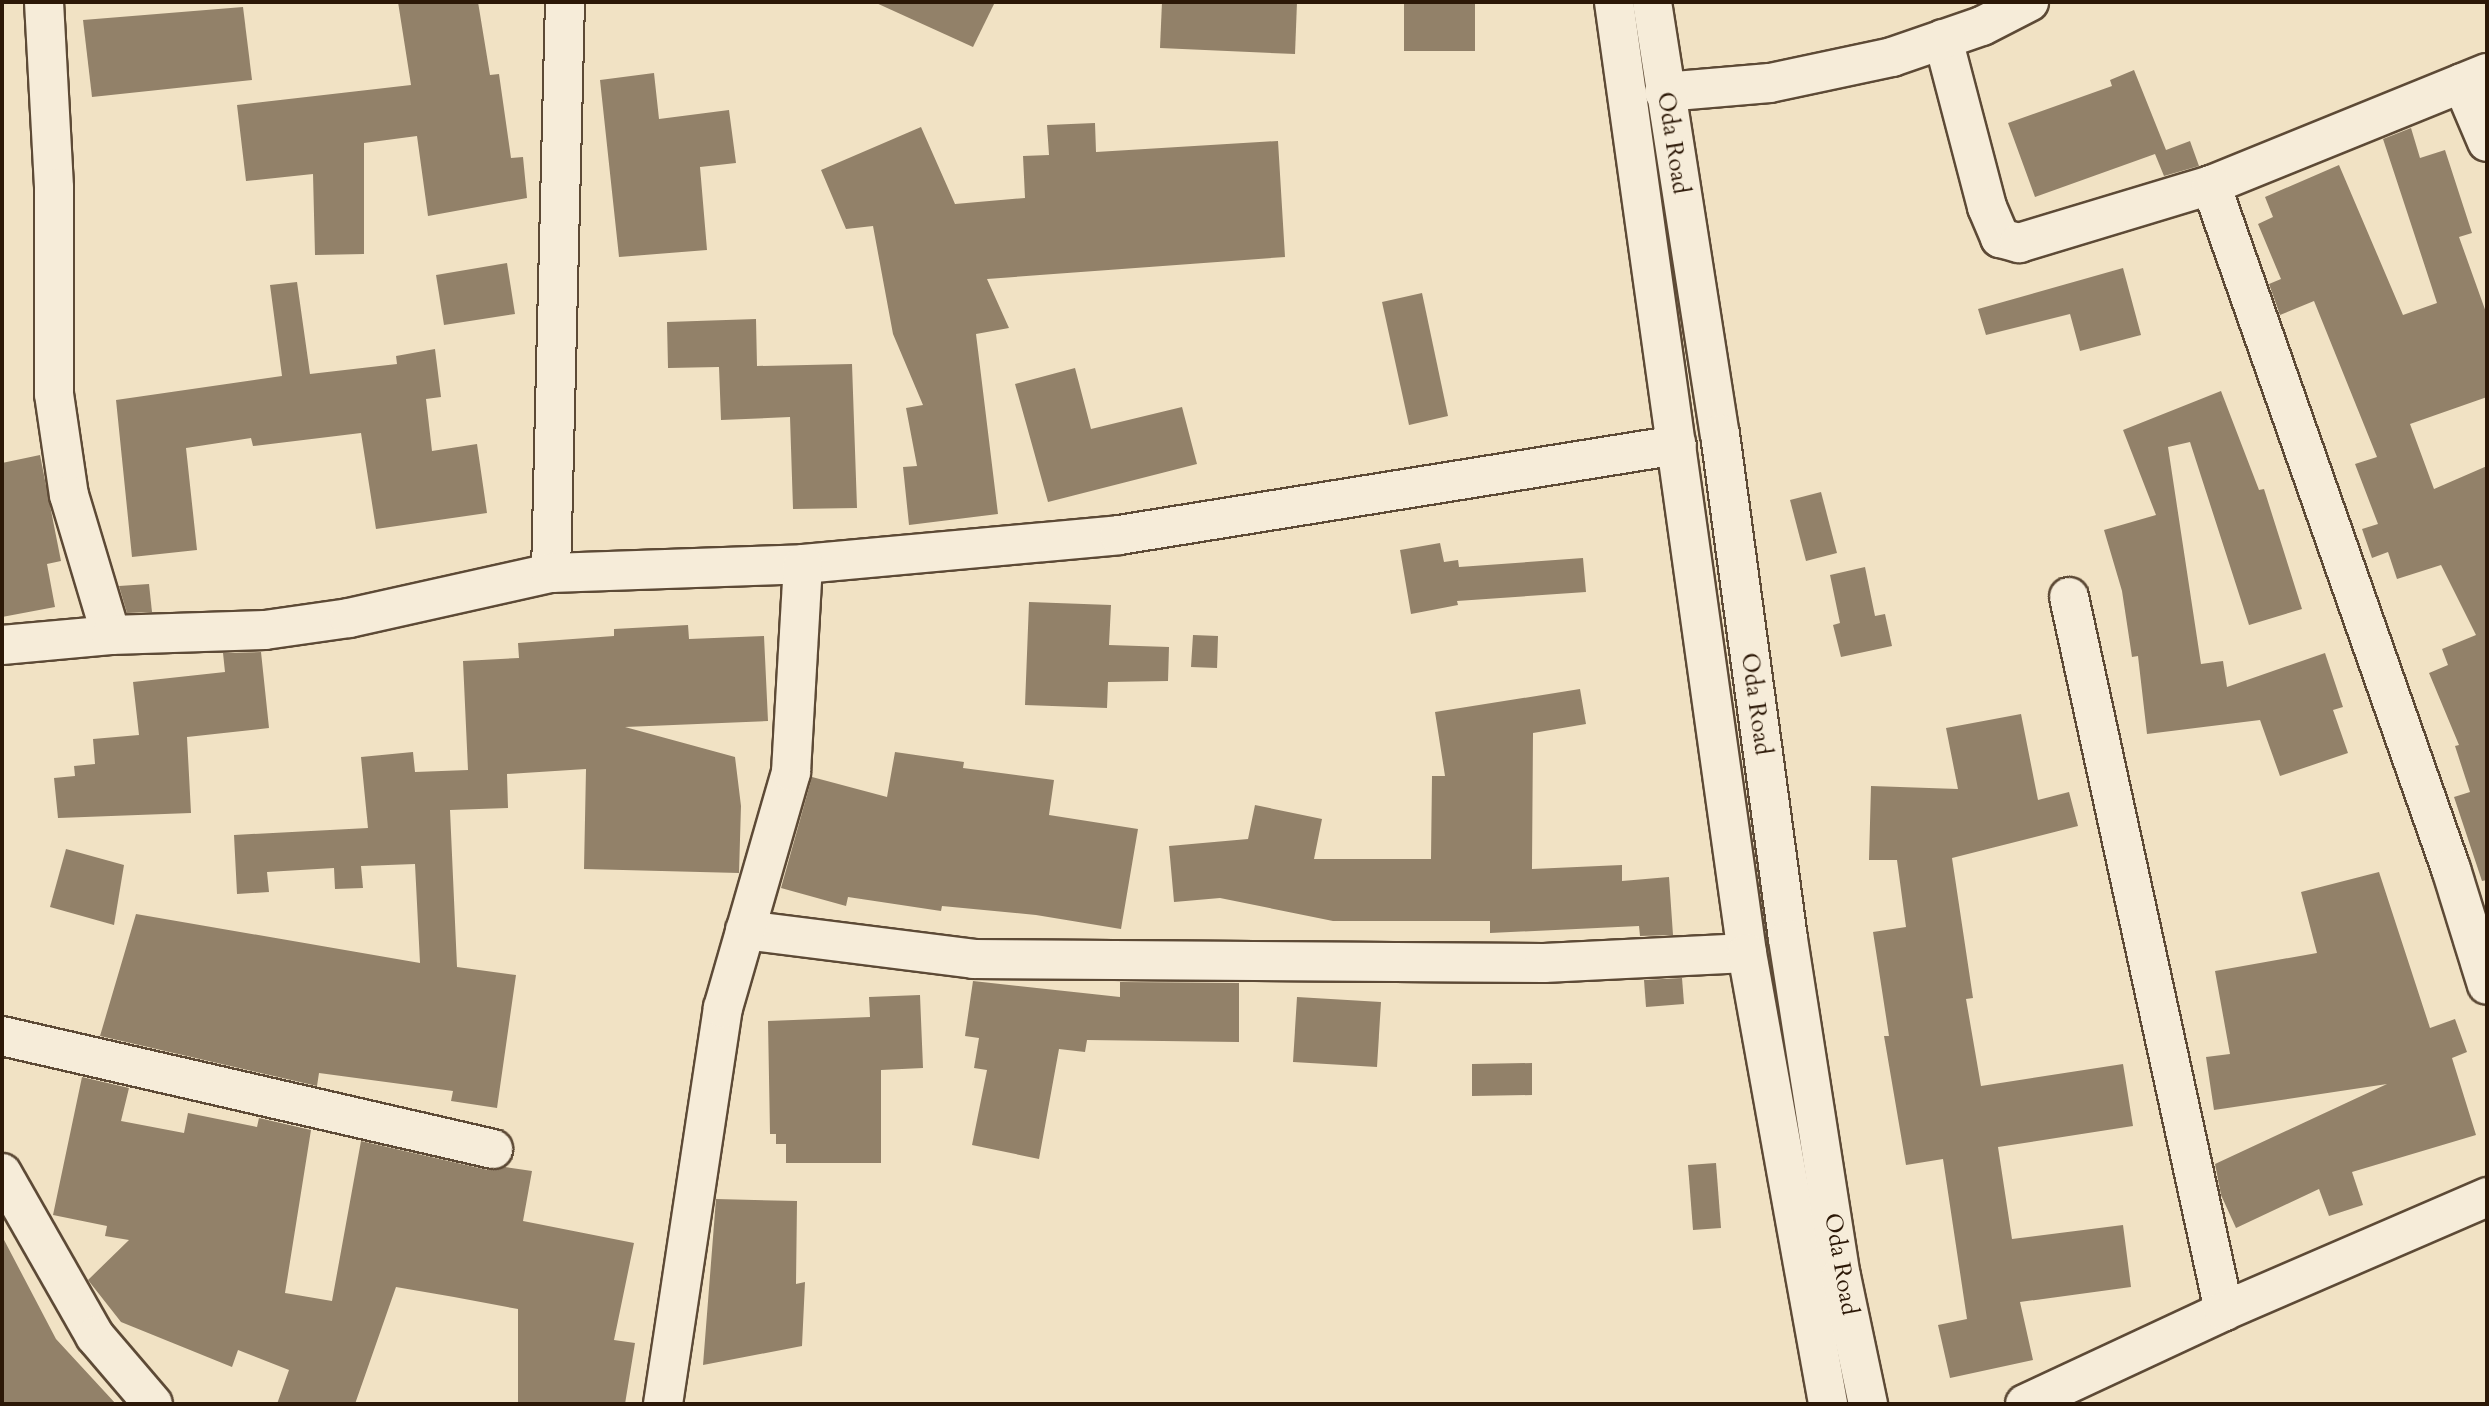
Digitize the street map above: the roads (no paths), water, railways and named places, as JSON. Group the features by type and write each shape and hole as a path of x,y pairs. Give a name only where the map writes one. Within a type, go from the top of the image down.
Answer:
{"street":[{"path":"44,2 54,188 54,394 69,495 111,635"},
{"path":"551,573 565,2"},
{"name":"Oda Road","path":"1614,2 1747,953 1828,1404"},
{"name":"Oda Road","path":"1652,2 1664,92 1720,434 1788,939 1842,1276 1868,1404"},
{"path":"1664,92 1770,83 1892,57 1982,26 2029,2"},
{"path":"1943,39 1987,207 2000,238 2019,243 2211,185 2475,78 2487,142"},
{"path":"2211,185 2480,936 2487,985"},
{"path":"2,645 111,635 265,630 349,618 551,573 803,564 1119,535 1677,446"},
{"path":"663,1404 723,1008 791,772 803,564"},
{"path":"2069,597 2224,1311"},
{"path":"745,930 973,960 1544,964 1747,953"},
{"path":"2,1036 493,1149"},
{"path":"2,1173 95,1336 153,1404"},
{"path":"2025,1404 2224,1311 2487,1198"}]}
